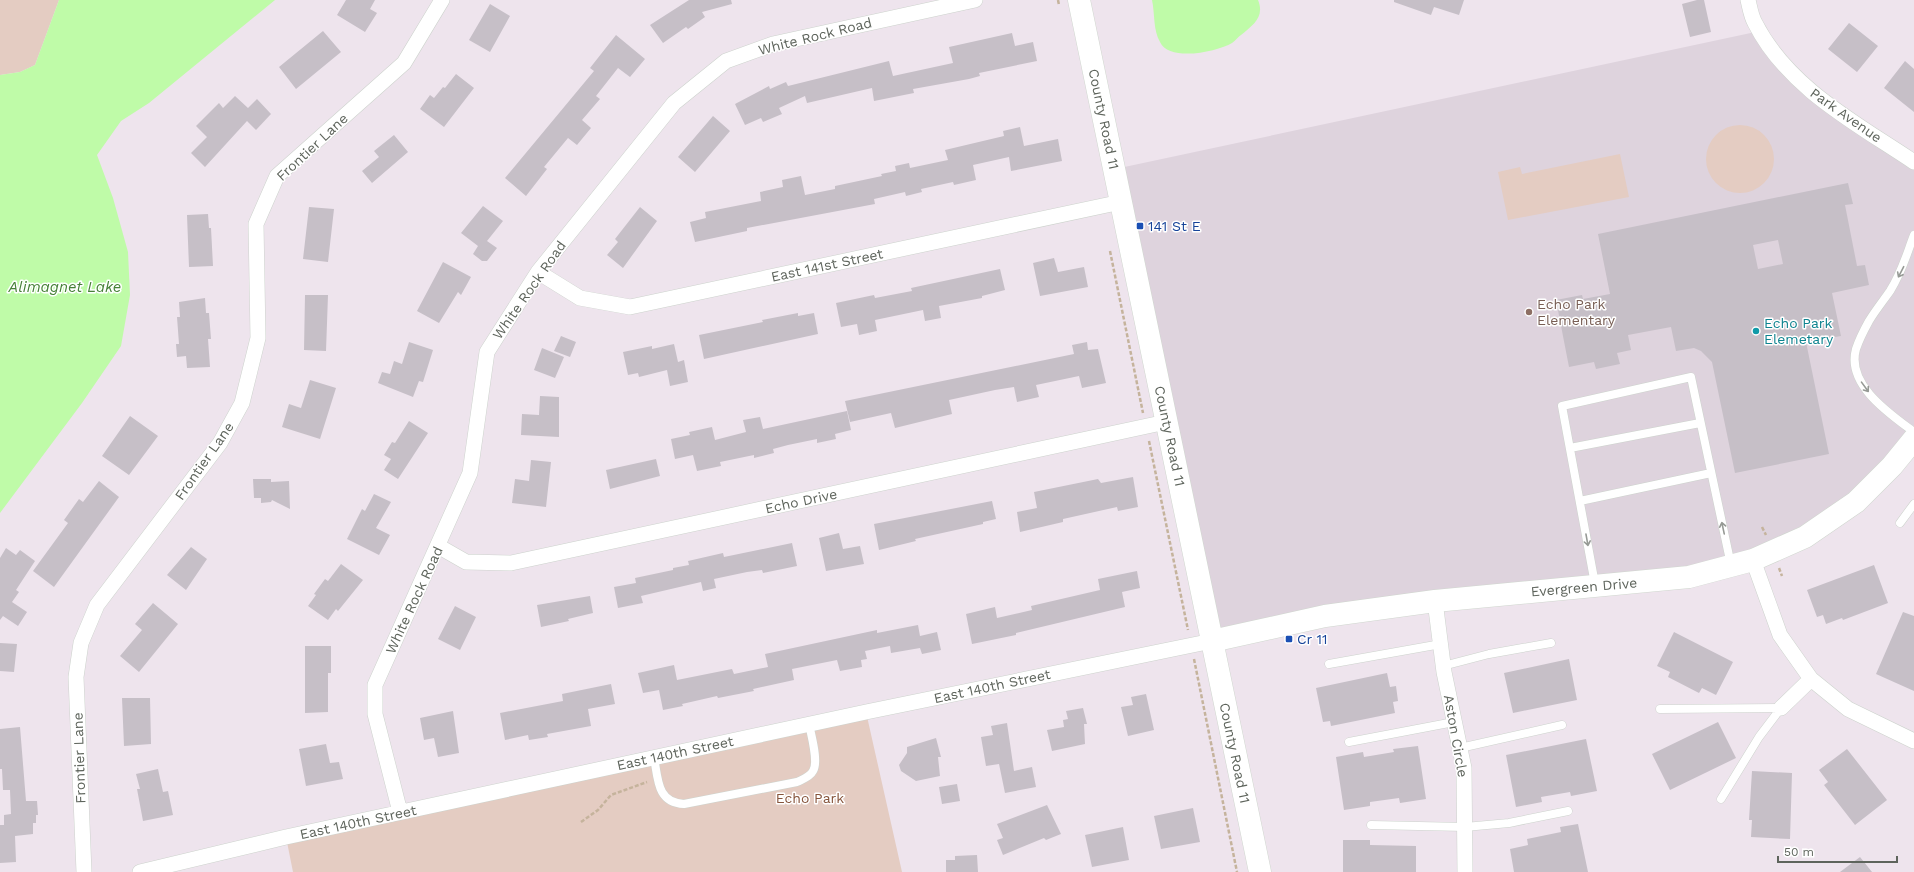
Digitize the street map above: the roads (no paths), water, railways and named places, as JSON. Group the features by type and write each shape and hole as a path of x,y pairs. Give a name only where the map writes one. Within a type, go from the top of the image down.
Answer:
{"street":[{"name":"Frontier Lane","path":"84,872 76,677 81,643 97,605 220,443 242,403 258,338 256,224 277,176 404,63 442,0"},
{"name":"White Rock Road","path":"400,812 375,714 375,685 470,473 487,352 538,272 674,103 726,61 774,44 975,0"},
{"name":"County Road 11","path":"1079,0 1260,872"},
{"name":"Park Avenue","path":"1748,0 1755,23 1780,62 1815,96 1914,162"},
{"name":"East 141st Street","path":"538,272 580,298 630,307 1121,202"},
{"name":"Echo Drive","path":"438,546 466,562 511,563 1166,422"},
{"name":"Evergreen Drive","path":"1212,641 1325,616 1435,601 1688,577 1753,560 1805,537 1856,502 1892,466 1914,439"},
{"path":"1753,560 1780,635 1811,679 1848,709 1914,741"},
{"name":"Aston Circle","path":"1435,601 1443,666 1464,768 1465,872"},
{"name":"East 140th Street","path":"140,872 400,812 654,757 1212,641"},
{"path":"1781,708 1811,679"}],"lane":[{"path":"1914,235 1908,258 1890,291 1869,320 1856,349 1855,359 1857,373 1863,386 1879,404 1914,432"},
{"path":"1595,585 1562,406 1691,377 1710,473 1731,566"},
{"path":"1570,448 1700,423"},
{"path":"1580,501 1710,473"},
{"path":"1900,523 1914,504"},
{"path":"1443,666 1489,654 1552,643"},
{"path":"1329,664 1441,644"},
{"path":"1660,709 1781,708"},
{"path":"1721,799 1759,737 1781,708"},
{"path":"1349,742 1454,722"},
{"path":"654,757 661,790 666,798 673,804 684,804 798,782 807,777 813,771 815,762 809,724"},
{"path":"1460,748 1562,725"},
{"path":"1371,825 1465,827 1509,823 1568,811"}],"water":[{"name":"Alimagnet Lake","path":"59,0 275,0 149,103 121,121 97,155 113,198 128,252 130,295 121,346 82,403 0,513 0,75 20,72 35,65"},
{"path":"1152,0 1258,0 1260,11 1257,20 1232,43 1205,52 1173,52 1165,48 1160,42 1155,27"}],"place":[{"name":"141 St E","path":"1140,226"},
{"name":"Echo Park Elementary","path":"1529,312"},
{"name":"Echo Park Elemetary","path":"1756,331"},
{"name":"Cr 11","path":"1289,639"}],"park label":[{"name":"Echo Park","path":"810,798"}]}
